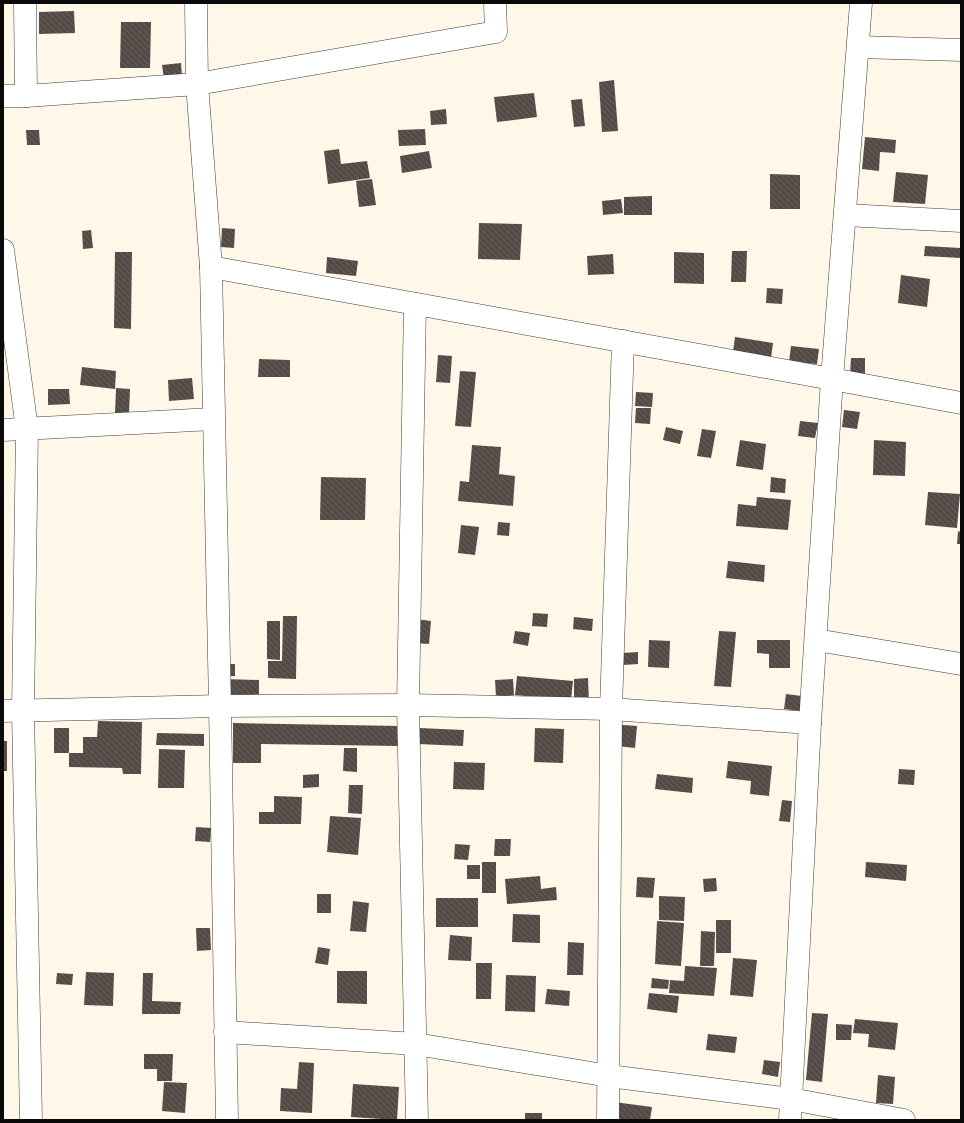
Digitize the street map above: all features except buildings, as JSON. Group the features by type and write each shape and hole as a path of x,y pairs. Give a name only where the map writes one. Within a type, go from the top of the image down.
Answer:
{"street":[{"path":"25,3 26,96"},
{"path":"196,3 197,84 210,267 220,706 227,1120"},
{"path":"3,96 26,96 197,84 496,32 495,3"},
{"path":"791,1110 810,723 832,379 858,47 860,3"},
{"path":"858,47 961,50"},
{"path":"845,215 961,221"},
{"path":"3,251 27,429 13,711 31,1120"},
{"path":"210,267 832,379 961,404"},
{"path":"415,304 408,705 417,1120"},
{"path":"608,1120 611,709 623,341"},
{"path":"3,430 213,419"},
{"path":"816,640 961,664"},
{"path":"13,711 220,706 408,705 611,709 810,723"},
{"path":"225,1032 416,1044 609,1076 791,1110 904,1120"}]}
